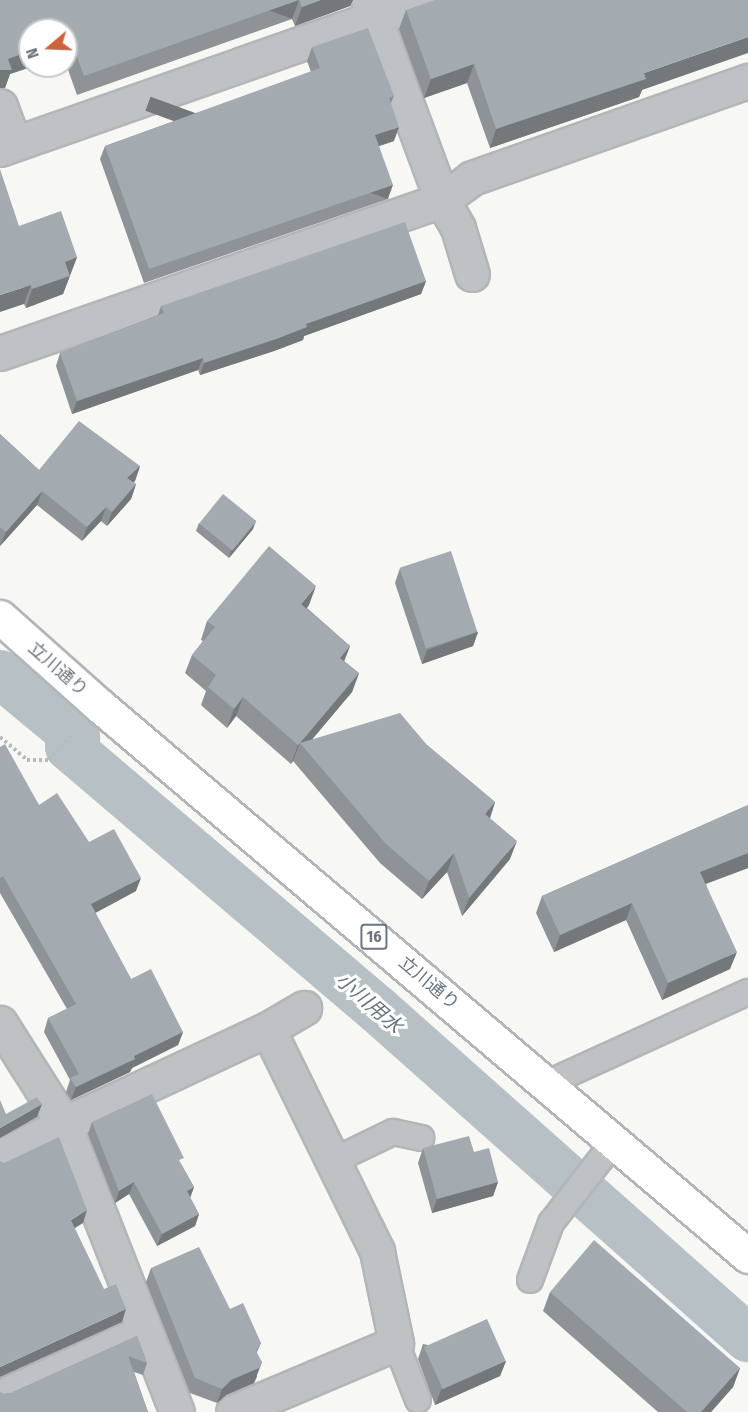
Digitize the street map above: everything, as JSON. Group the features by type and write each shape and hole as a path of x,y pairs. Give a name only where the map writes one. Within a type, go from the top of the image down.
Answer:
{"main road":[{"name":"立川通り","path":"0,617 109,713 748,1256"}],"street":[{"path":"0,106 7,146 372,8 424,0"},
{"path":"372,8 442,200 458,228 472,274"},
{"path":"0,353 442,200 472,178 748,81"},
{"path":"0,1157 64,1124 268,1029 304,1008"},
{"path":"0,1023 64,1124 177,1412"},
{"path":"233,1412 396,1343 377,1251 268,1029"}],"lane":[{"path":"546,1083 748,992"},
{"path":"333,1161 393,1132 421,1138"},
{"path":"530,1280 551,1223 614,1142"},
{"path":"0,1393 143,1329"},
{"path":"396,1343 418,1400"}],"path":[{"path":"0,737 27,760 49,760 78,726"}],"building":[{"path":"0,0 299,0 84,76 78,59 78,18 18,18 18,55 8,59 12,70 0,70"},
{"path":"299,0 321,0 302,7"},
{"path":"435,0 748,0 748,37 644,73 646,79 496,129 474,64 431,79 406,10"},
{"path":"368,28 394,96 389,98 399,127 375,135 393,185 149,269 105,146 320,68 312,47"},
{"path":"0,169 19,226 61,211 77,257 65,262 70,276 32,289 31,285 0,295"},
{"path":"405,222 426,281 306,324 307,327 279,338 204,363 203,358 77,401 60,353 164,313 161,306"},
{"path":"79,421 140,466 127,478 136,484 112,512 106,507 87,527 42,491 6,532 0,527 0,434 39,470"},
{"path":"223,494 256,521 233,551 199,524"},
{"path":"269,546 316,586 301,604 350,646 340,658 359,673 298,745 243,697 234,709 208,687 216,675 192,655 215,627 207,621"},
{"path":"451,551 477,632 426,649 400,568"},
{"path":"400,713 427,745 495,802 485,814 517,841 469,898 454,853 429,881 386,844 300,743"},
{"path":"5,744 39,805 57,793 89,842 114,829 141,878 91,904 131,979 151,969 183,1032 134,1056 135,1059 76,1087 70,1078 79,1074 48,1018 76,1004 3,876 0,878 0,747"},
{"path":"748,805 748,853 700,872 737,952 668,983 632,903 560,935 542,896"},
{"path":"152,1094 184,1158 179,1160 194,1187 187,1191 199,1214 162,1234 134,1182 119,1191 92,1122"},
{"path":"37,1097 42,1104 0,1128 0,1100 6,1114"},
{"path":"469,1136 474,1152 489,1148 498,1182 437,1199 423,1148"},
{"path":"59,1137 87,1210 71,1220 104,1289 116,1284 126,1309 0,1367 0,1161 4,1163"},
{"path":"594,1240 740,1368 701,1412 687,1412 550,1292"},
{"path":"199,1247 230,1309 243,1303 261,1343 256,1351 262,1362 259,1368 231,1380 222,1389 195,1378 151,1268"},
{"path":"487,1319 506,1361 443,1389 424,1347"},
{"path":"137,1336 147,1363 128,1356 148,1412 0,1412 0,1392 11,1393"}],"waterway":[{"name":"小川用水","path":"0,674 76,737 69,747 377,1009 748,1338"}]}
